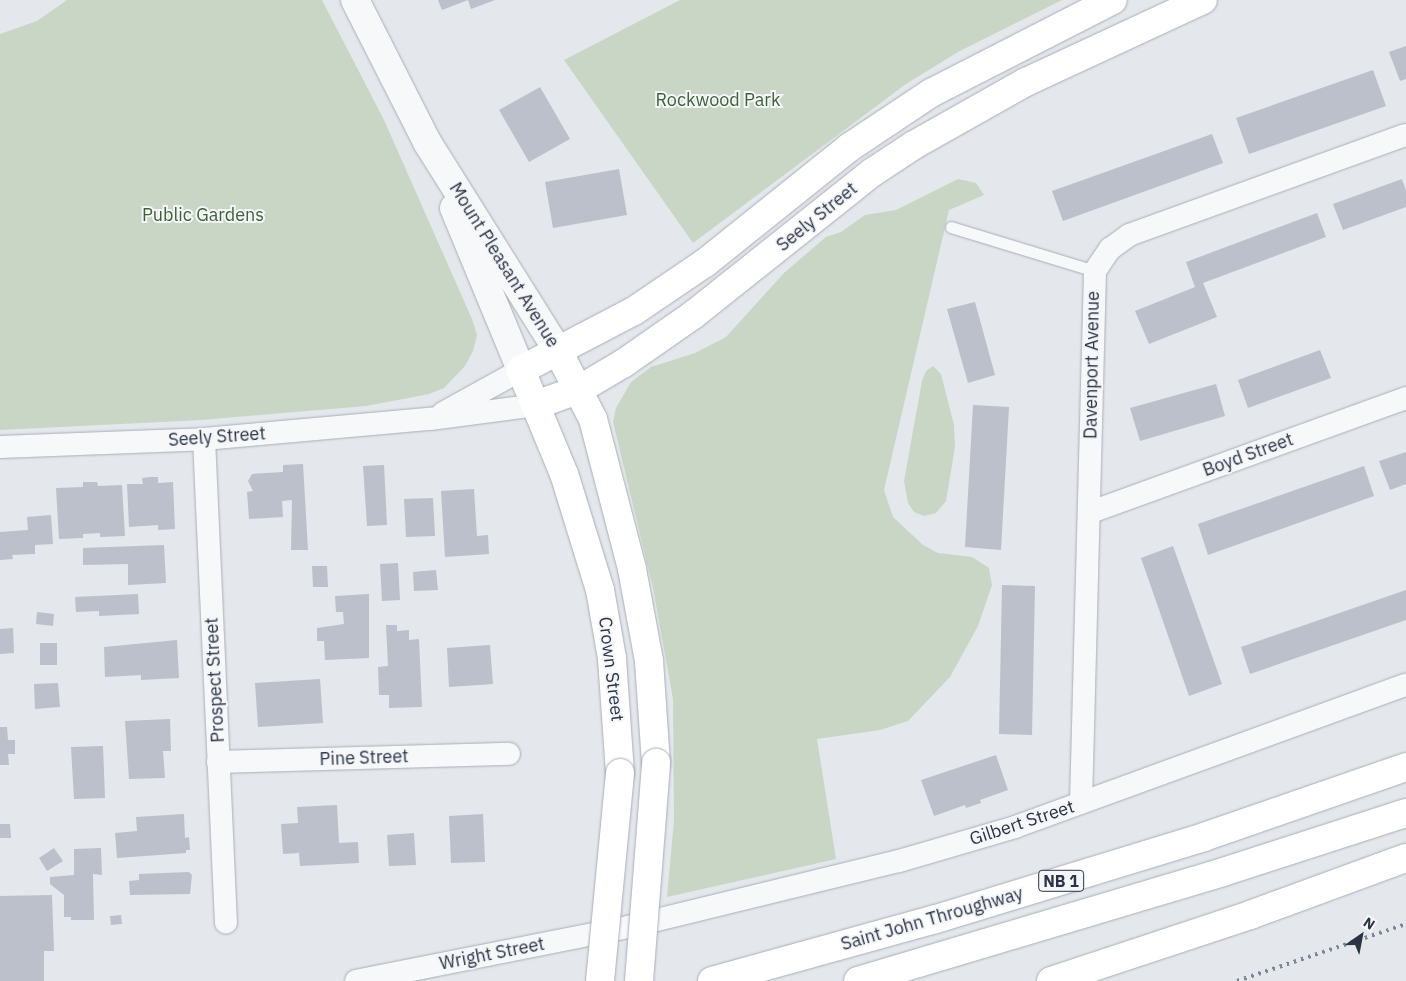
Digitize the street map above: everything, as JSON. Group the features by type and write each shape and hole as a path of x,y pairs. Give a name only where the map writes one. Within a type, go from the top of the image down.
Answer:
{"main road":[{"name":"Seely Street","path":"520,370 634,311 705,263 850,147 931,93 1113,0"},
{"name":"Seely Street","path":"536,405 580,389 624,363 693,315 873,172 914,145 1026,82 1203,0"},
{"name":"Mount Pleasant Avenue","path":"558,351 580,389"},
{"name":"Crown Street","path":"520,370 564,474 600,590 612,658 620,774 600,981"},
{"name":"Crown Street","path":"580,389 597,433 643,616 654,709 656,763 639,981"},
{"name":"Saint John Throughway","path":"712,981 936,919 1204,837 1406,767"},
{"name":"NB 1","path":"858,981 1223,872 1406,813"},
{"path":"1051,981 1250,915 1406,858"}],"street":[{"name":"Mount Pleasant Avenue","path":"355,0 427,142 520,370"},
{"name":"Davenport Avenue","path":"1081,803 1091,512 1096,270 1110,249 1129,235 1406,135"},
{"name":"Mount Pleasant Avenue","path":"427,142 558,351"},
{"name":"Seely Street","path":"433,419 520,370"},
{"name":"Boyd Street","path":"1091,512 1406,398"},
{"name":"Seely Street","path":"0,448 204,439 433,419 536,405"},
{"name":"Prospect Street","path":"204,439 226,922"},
{"name":"Gilbert Street","path":"628,926 899,861 1081,803 1406,685"},
{"name":"Pine Street","path":"218,762 509,754"},
{"name":"Wright Street","path":"356,981 628,926"}],"lane":[{"path":"951,227 1096,270"}],"green space":[{"name":"Public Gardens","path":"67,0 322,0 384,120 472,319 477,335 473,351 465,366 444,388 429,394 366,406 201,420 0,430 0,34 37,21"},
{"name":"Rockwood Park","path":"680,0 1062,0 958,52 906,84 693,243 564,60"},
{"path":"958,179 976,183 984,195 949,210 884,490 893,517 923,545 938,553 972,557 989,568 992,585 978,626 950,677 908,721 880,730 817,739 836,859 667,897 674,820 673,699 653,588 613,422 616,408 631,382 651,367 695,353 726,337 784,273 826,237 841,232 865,215 896,210"},
{"path":"933,366 941,374 954,425 955,447 946,501 936,513 924,516 914,512 908,503 904,481 922,381 926,371"}],"building":[{"path":"438,0 468,0 442,10"},
{"path":"468,0 495,0 471,9"},
{"path":"1406,46 1406,79 1400,81 1389,52"},
{"path":"1373,70 1386,106 1249,154 1236,118"},
{"path":"540,87 570,139 529,162 499,110"},
{"path":"1212,134 1223,163 1063,221 1052,191"},
{"path":"619,169 627,215 553,228 545,182"},
{"path":"1402,179 1406,191 1406,207 1343,230 1333,204"},
{"path":"1317,213 1326,237 1203,283 1217,317 1149,344 1135,311 1195,287 1186,262"},
{"path":"975,302 995,375 968,383 947,309"},
{"path":"1320,350 1331,378 1248,408 1238,380"},
{"path":"1216,384 1225,416 1140,441 1130,408"},
{"path":"973,405 1009,407 1001,550 965,547"},
{"path":"1406,452 1406,484 1390,490 1379,461"},
{"path":"303,464 308,550 291,550 292,500 282,501 283,517 249,519 247,492 253,491 248,481 252,474 283,472 283,465"},
{"path":"384,465 387,525 367,526 363,466"},
{"path":"1364,466 1374,496 1208,555 1198,524"},
{"path":"158,477 158,483 173,482 175,529 158,530 158,525 129,527 127,484 143,484 142,478"},
{"path":"83,482 97,482 98,486 122,485 125,536 100,537 100,533 83,534 83,538 59,539 56,488 83,487"},
{"path":"474,489 477,536 488,535 489,554 445,557 441,491"},
{"path":"433,498 435,536 406,537 404,499"},
{"path":"51,515 53,544 35,545 35,554 12,555 13,559 0,560 0,532 28,530 27,517"},
{"path":"164,545 166,583 128,585 128,564 83,565 83,548"},
{"path":"1173,546 1222,684 1189,696 1141,558"},
{"path":"398,563 400,600 382,601 380,564"},
{"path":"312,566 327,566 328,587 313,587"},
{"path":"436,570 438,590 414,591 413,572"},
{"path":"1002,585 1035,586 1032,735 999,734"},
{"path":"1406,590 1406,620 1250,674 1241,647"},
{"path":"138,594 139,614 99,616 99,611 76,612 75,597"},
{"path":"369,594 369,658 325,660 324,641 317,641 317,628 344,624 343,612 336,612 335,596"},
{"path":"37,612 54,614 53,626 36,624"},
{"path":"386,625 397,625 397,631 409,630 409,640 419,639 422,707 389,708 389,695 379,695 378,667 388,666"},
{"path":"13,628 14,653 0,654 0,629"},
{"path":"177,640 179,678 141,680 141,675 105,677 104,647"},
{"path":"40,643 57,643 57,665 40,665"},
{"path":"490,645 493,684 449,687 447,648"},
{"path":"320,679 323,723 258,727 255,683"},
{"path":"58,683 60,707 35,709 34,684"},
{"path":"170,719 171,751 163,751 165,778 129,779 125,721"},
{"path":"0,727 7,727 8,740 15,740 15,754 8,754 9,765 0,765"},
{"path":"103,746 105,798 74,799 71,747"},
{"path":"996,755 1008,790 980,800 981,803 966,808 965,805 934,816 921,780"},
{"path":"337,805 339,843 358,842 359,863 300,866 299,853 283,854 281,824 298,823 297,807"},
{"path":"184,814 185,838 189,837 190,850 186,850 186,853 117,858 115,833 137,831 136,817"},
{"path":"483,814 485,862 451,863 449,816"},
{"path":"0,824 10,824 11,838 0,838"},
{"path":"414,833 416,865 389,866 387,835"},
{"path":"54,848 63,861 47,871 39,858"},
{"path":"101,848 102,875 93,874 94,920 71,920 71,917 64,917 64,895 50,884 50,877 74,875 74,849"},
{"path":"189,872 192,875 190,894 130,895 129,881 139,880 139,874"},
{"path":"52,895 54,951 44,951 44,981 0,981 0,896"},
{"path":"121,915 122,924 111,925 110,916"}],"railway":[{"path":"1237,981 1406,924"}]}
